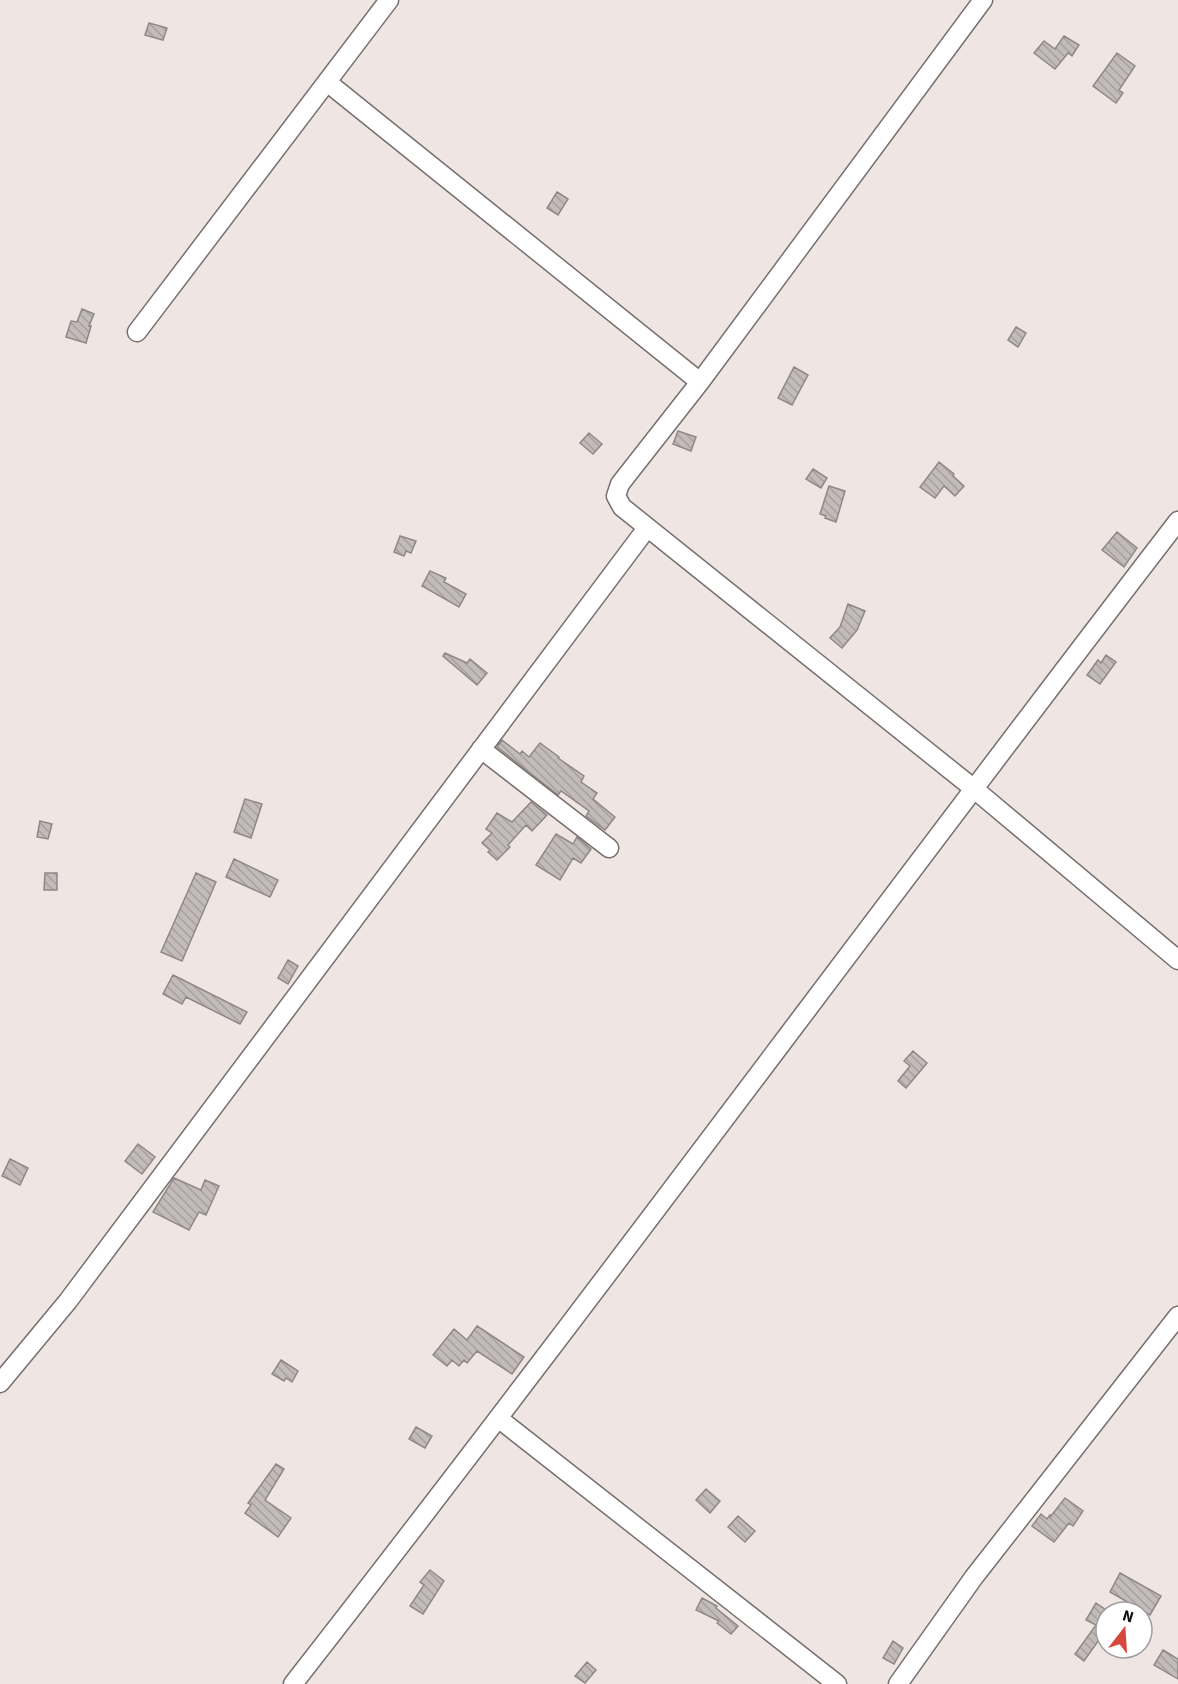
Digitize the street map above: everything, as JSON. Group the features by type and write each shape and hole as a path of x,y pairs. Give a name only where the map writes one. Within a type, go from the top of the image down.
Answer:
{"street":[{"path":"137,332 389,0"},
{"path":"983,0 700,382 620,484 616,496 622,507 647,528 973,788 1178,960"},
{"path":"327,82 700,382"},
{"path":"293,1684 498,1418 973,788 1178,521"},
{"path":"0,1383 68,1301 647,528"},
{"path":"481,749 609,848"},
{"path":"898,1684 974,1577 1178,1316"},
{"path":"498,1418 837,1684"}],"building":[{"path":"149,23 167,28 163,40 145,35"},
{"path":"1064,36 1079,45 1072,56 1068,53 1055,69 1034,53 1044,41 1055,49"},
{"path":"1117,53 1135,66 1119,90 1123,93 1116,103 1093,86"},
{"path":"557,192 568,199 558,215 547,208"},
{"path":"82,309 94,314 86,343 66,337 71,321 77,322"},
{"path":"1016,327 1026,333 1018,347 1008,340"},
{"path":"794,367 808,375 792,405 778,398"},
{"path":"678,431 696,437 691,451 673,444"},
{"path":"589,433 602,444 593,454 580,443"},
{"path":"939,462 964,486 955,496 944,486 935,498 920,487"},
{"path":"813,469 827,478 821,488 806,479"},
{"path":"829,486 845,491 836,522 820,514"},
{"path":"1117,532 1137,548 1124,567 1102,550"},
{"path":"400,536 416,541 411,553 406,551 404,556 394,552"},
{"path":"430,571 446,578 444,582 466,594 459,607 422,586"},
{"path":"848,604 865,611 857,630 842,648 830,638 840,627"},
{"path":"445,653 467,663 470,659 487,673 477,685 443,656"},
{"path":"1106,655 1116,662 1100,684 1087,675 1098,660 1101,663"},
{"path":"502,740 520,754 522,751 529,757 540,743 584,776 581,782 597,793 593,799 615,817 605,830 586,816 589,811 561,791 558,795 497,747"},
{"path":"245,799 262,804 251,838 234,832"},
{"path":"531,802 547,815 532,831 526,825 497,860 482,843 492,833 486,829 497,813 512,822"},
{"path":"40,821 52,824 48,839 37,837"},
{"path":"556,834 573,844 577,837 591,849 581,863 573,858 560,880 536,865"},
{"path":"234,859 278,880 270,897 226,877"},
{"path":"45,873 57,873 57,890 44,890"},
{"path":"196,873 216,882 182,961 161,952"},
{"path":"288,960 298,966 288,984 278,978"},
{"path":"173,975 247,1012 240,1024 186,997 182,1004 163,994"},
{"path":"913,1051 927,1063 906,1088 898,1081 910,1066 904,1061"},
{"path":"138,1144 155,1157 142,1174 125,1161"},
{"path":"10,1159 28,1168 20,1185 2,1176"},
{"path":"174,1178 201,1190 205,1180 219,1186 206,1215 199,1212 189,1230 153,1212"},
{"path":"477,1326 524,1357 512,1374 477,1351 467,1363 464,1360 459,1366 452,1360 447,1366 433,1355 454,1329 467,1340"},
{"path":"281,1360 298,1371 292,1382 286,1378 284,1381 272,1374"},
{"path":"416,1427 432,1436 425,1448 409,1439"},
{"path":"276,1464 284,1469 265,1500 291,1518 278,1537 245,1513 251,1505 248,1503"},
{"path":"706,1489 720,1501 710,1513 696,1500"},
{"path":"1065,1498 1083,1511 1073,1526 1069,1523 1054,1542 1032,1526 1041,1514 1047,1519 1051,1516"},
{"path":"738,1516 755,1531 745,1542 728,1527"},
{"path":"430,1570 444,1581 423,1614 410,1606 424,1585 420,1582"},
{"path":"1120,1573 1161,1596 1154,1608 1154,1600 1124,1600 1110,1592"},
{"path":"702,1598 717,1606 716,1608 738,1626 731,1634 717,1623 719,1621 696,1610"},
{"path":"1094,1606 1094,1624 1086,1620"},
{"path":"1094,1628 1094,1647 1084,1661 1075,1654"},
{"path":"893,1641 903,1648 894,1664 883,1658"},
{"path":"1163,1650 1178,1659 1178,1679 1154,1665"},
{"path":"587,1662 596,1670 585,1683 575,1676"}]}
